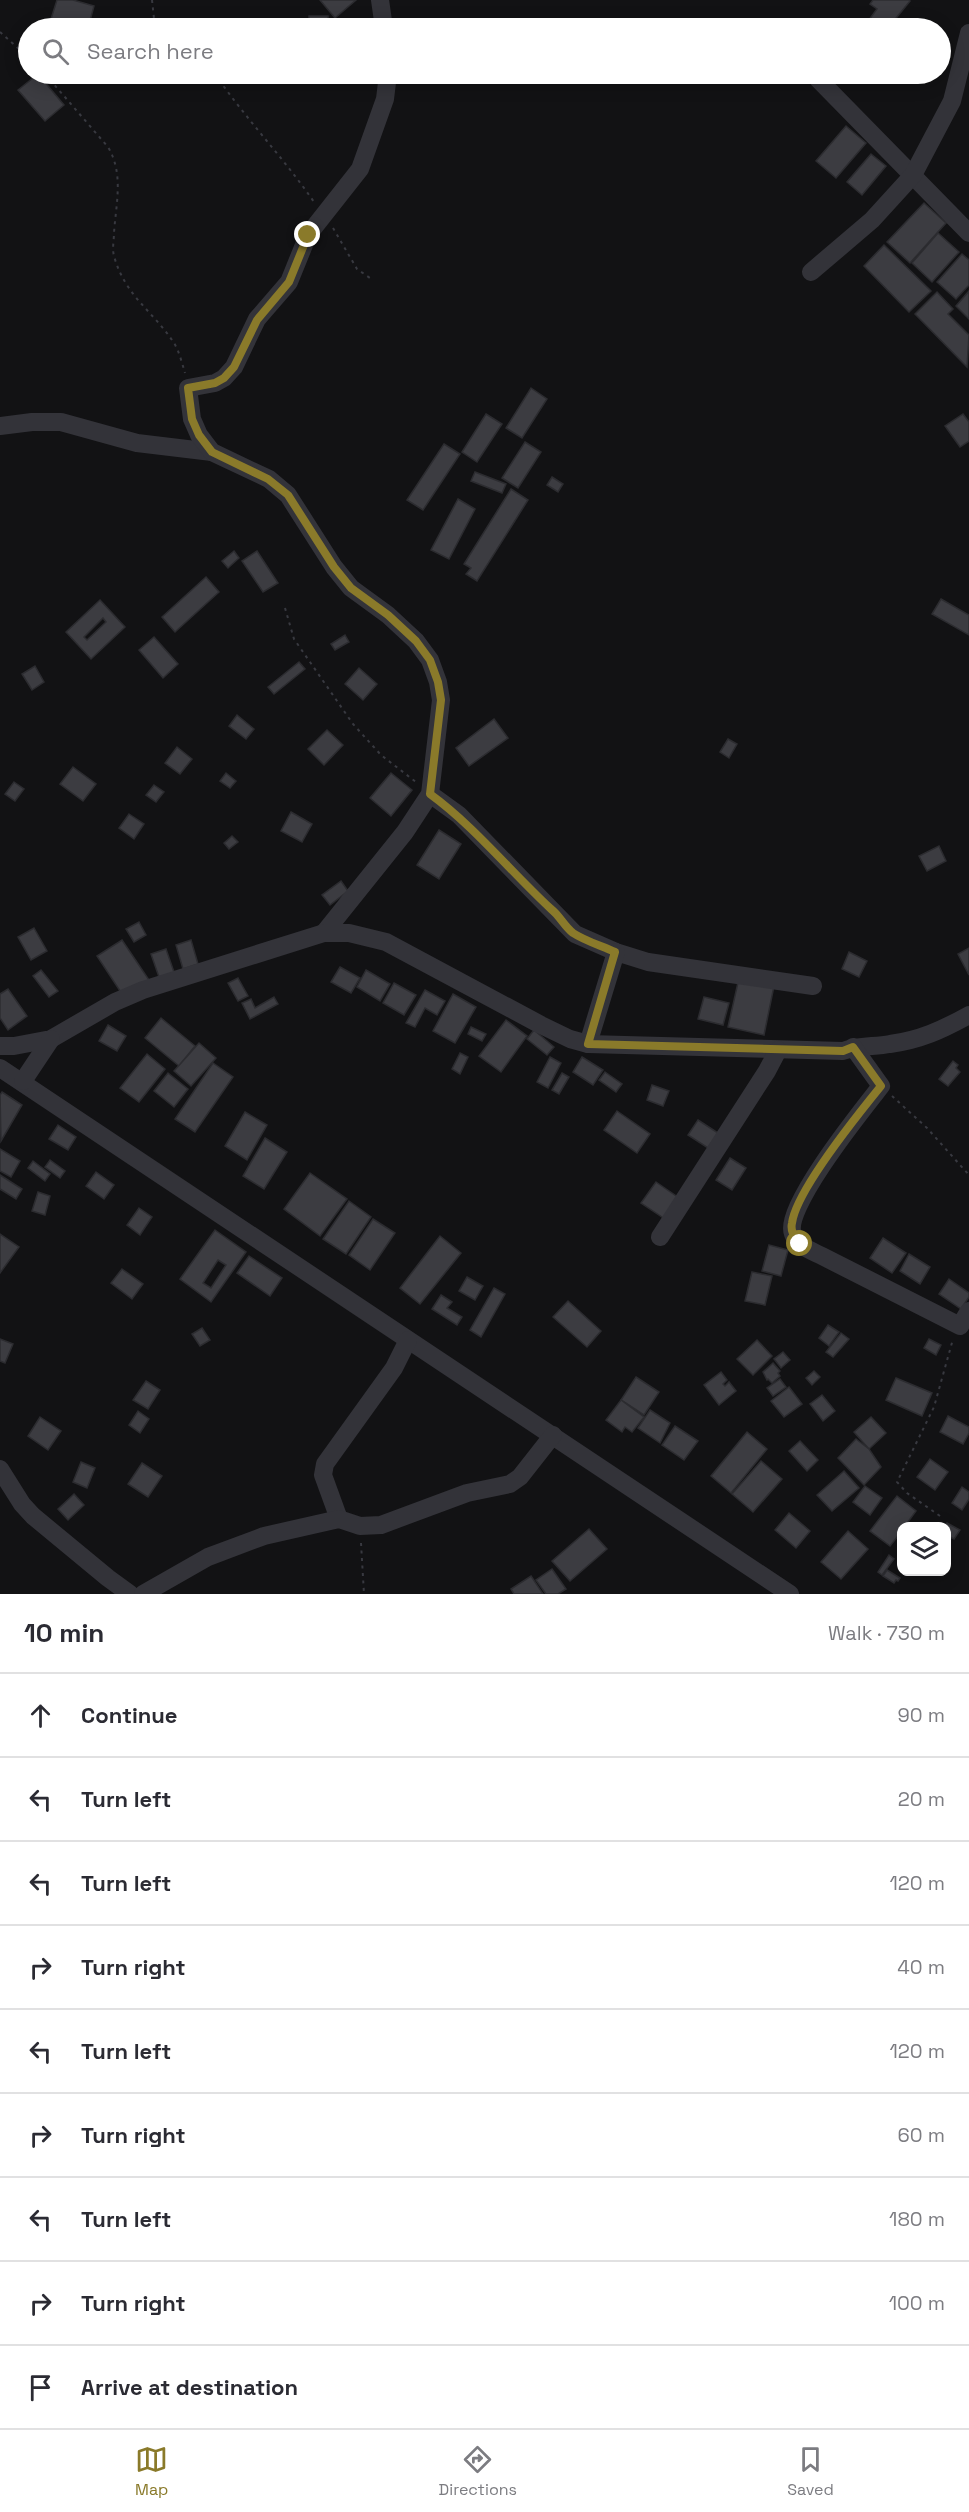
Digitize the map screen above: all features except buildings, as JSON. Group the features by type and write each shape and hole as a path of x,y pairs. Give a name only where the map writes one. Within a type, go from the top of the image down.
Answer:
{"street":[{"path":"380,0 383,18"},
{"path":"811,272 872,220 913,175 952,101 969,33"},
{"path":"212,452 199,435 192,419 188,388 215,383 224,378 234,367 257,320 289,282 308,235 360,169 385,99 387,84"},
{"path":"823,84 913,175 930,196 969,233"},
{"path":"0,426 32,422 61,422 137,443 212,452 268,479 288,495 334,567 351,588 388,615 416,641 430,660 438,682 441,700 430,794 405,832 324,933"},
{"path":"430,794 459,815 517,877 555,912 569,930 615,952 648,962 813,986"},
{"path":"0,1046 14,1046 51,1039 116,1002 143,990 324,933 350,933 386,942 541,1025 570,1039 588,1044 843,1051 853,1047 890,1044 927,1037 965,1022"},
{"path":"588,1044 615,952"},
{"path":"23,1081 51,1039"},
{"path":"853,1047 881,1086 856,1118 797,1205 791,1224 792,1234 800,1244 920,1304 964,1318"},
{"path":"660,1237 767,1071 778,1050"},
{"path":"0,1068 23,1081 790,1594"},
{"path":"339,1519 323,1475 325,1464 394,1368 408,1340"},
{"path":"143,1594 208,1557 264,1536 339,1519 360,1526 381,1525 467,1493 510,1484 520,1476 553,1435"},
{"path":"0,1469 22,1504 33,1516 130,1594"}],"path":[{"path":"152,0 154,18"},
{"path":"0,32 18,48"},
{"path":"54,84 108,147 116,160 118,178 113,253 122,277 140,305 160,324 176,345 188,388"},
{"path":"222,84 264,140 299,180 340,238 357,269 370,278"},
{"path":"285,608 294,639 353,724 381,755 430,794"},
{"path":"881,1086 927,1128 969,1175"},
{"path":"940,1516 907,1493 897,1482 934,1407 945,1364 964,1318"},
{"path":"360,1526 364,1594"}],"route":[{"path":"308,235 289,282 257,320 234,367 224,378 215,383 188,388 192,419 199,435 212,452 268,479 288,495 334,567 351,588 388,615 416,641 430,660 438,682 441,700 430,794 459,815 517,877 555,912 564,926 574,934 615,952 588,1044 843,1051 853,1047 881,1086 856,1118 797,1205 791,1224 792,1234 800,1244"}]}
